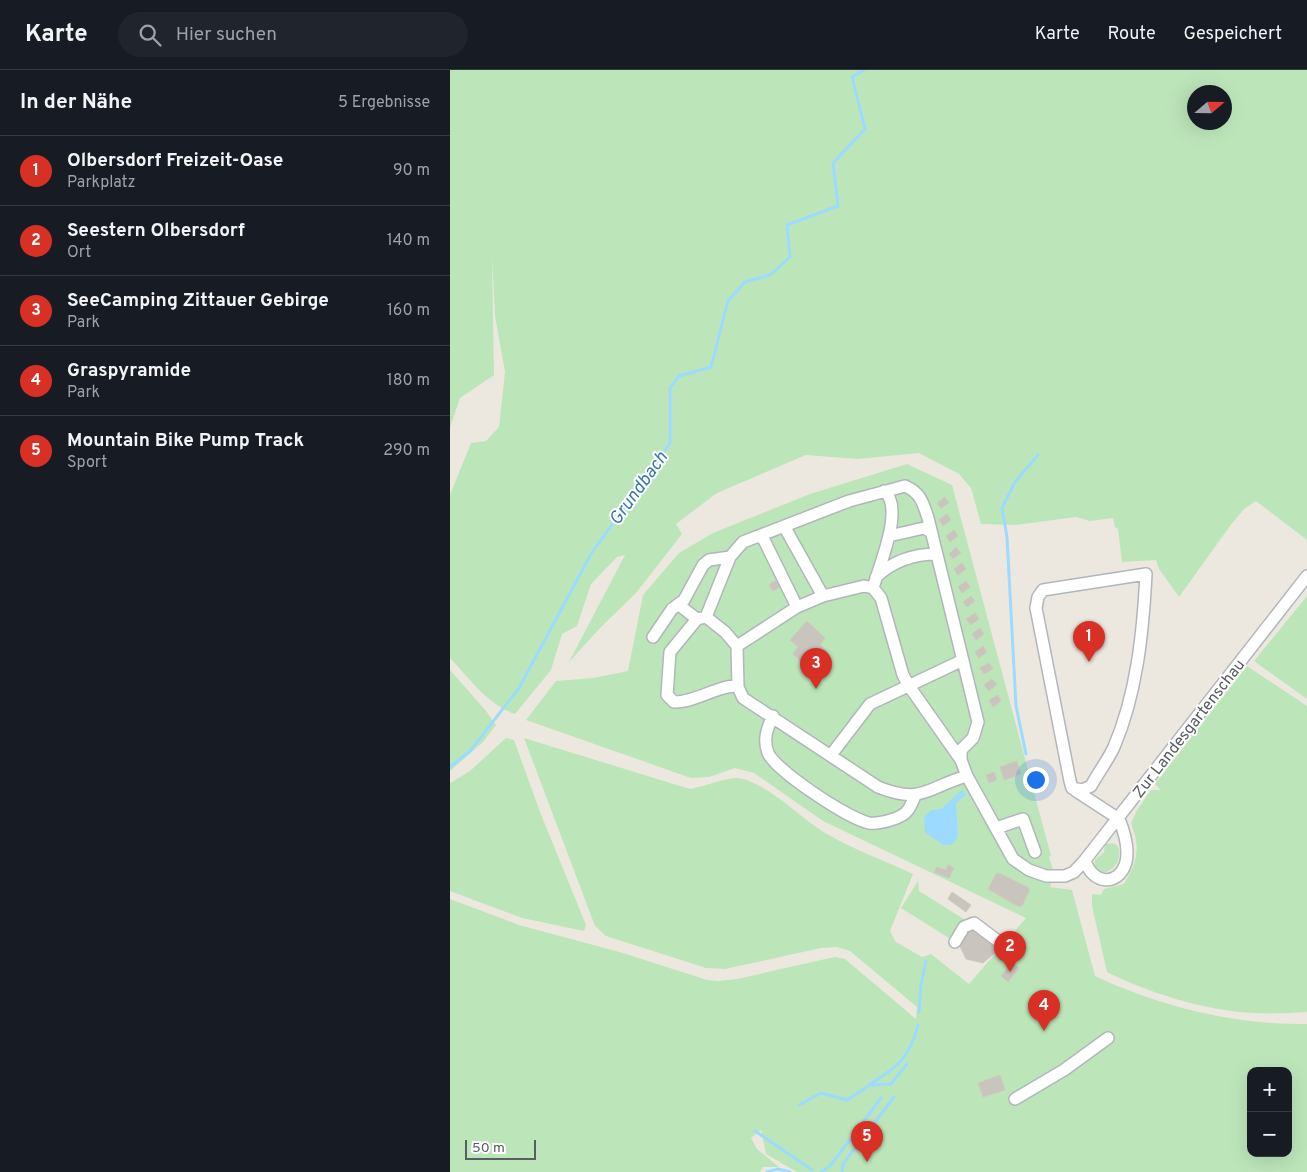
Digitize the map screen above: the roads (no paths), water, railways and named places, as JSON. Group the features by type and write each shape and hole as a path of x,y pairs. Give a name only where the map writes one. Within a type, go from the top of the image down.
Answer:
{"street":[{"path":"738,687 732,685 681,702 674,702 667,695 670,652 702,618 730,557 743,542 884,490 905,486 920,495 978,722 973,738 961,750 961,760"},
{"path":"884,490 888,494 893,509 889,536 874,583 881,598 903,675 961,760 967,776 996,828 1024,819 1035,852"},
{"path":"784,526 823,596"},
{"path":"889,536 924,528 931,532"},
{"path":"759,536 764,540 796,606"},
{"path":"737,646 796,606 823,596 874,583 886,568 902,560 922,554 936,554"},
{"path":"653,637 666,618 679,604 703,565 709,560 730,557"},
{"path":"1091,786 1078,790 1072,788 1070,781 1036,608 1038,597 1043,590 1146,574 1143,626 1128,708 1113,748 1091,786 1093,796 1103,810"},
{"name":"Zur Landesgartenschau","path":"996,828 1013,859 1029,870 1046,876 1065,876 1074,872 1119,819 1307,576"},
{"path":"679,604 725,632 737,646 738,687 743,698 878,787 894,793 915,796 929,792 947,781 967,776"},
{"path":"832,755 870,704 963,660"},
{"path":"773,716 765,736 768,752 773,762 800,784 846,813 869,822 903,820 915,796"},
{"path":"1076,791 1119,819 1124,835 1126,863 1121,871 1111,879 1099,880 1091,874 1086,860"},
{"path":"955,942 964,927 974,922 1006,947"},
{"path":"1015,1100 1064,1070 1108,1038"}],"water":[{"path":"962,790 966,795 956,803 958,837 953,844 943,845 925,832 924,817 931,810 941,809"}],"waterway":[{"name":"Grundbach","path":"450,767 470,751 519,688 591,554 670,443 670,388 679,376 711,367 728,301 745,282 770,275 790,257 787,225 838,206 833,163 865,129 852,77 864,70"},
{"path":"1026,754 1016,706 1007,537 1002,508 1015,482 1038,455"},
{"path":"919,1012 921,985 926,961"},
{"path":"870,1084 888,1073 906,1054 918,1025"},
{"path":"799,1105 821,1093 847,1100 870,1085 891,1084 907,1064"},
{"path":"842,1172 843,1164 894,1097"},
{"path":"821,1172 830,1166 881,1098"},
{"path":"755,1131 812,1170"},
{"path":"767,1172 778,1169 790,1172"}],"place":[{"name":"Olbersdorf Freizeit-Oase","path":"1089,662"},
{"name":"SeeCamping Zittauer Gebirge","path":"816,689"},
{"name":"Seestern Olbersdorf","path":"1010,972"},
{"name":"Graspyramide","path":"1044,1031"},
{"name":"Mountain Bike Pump Track","path":"867,1162"}]}
